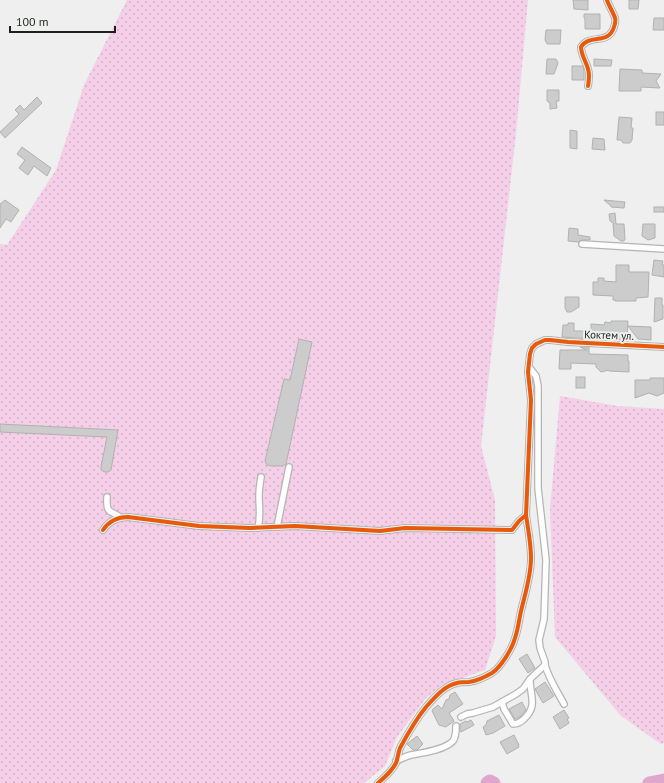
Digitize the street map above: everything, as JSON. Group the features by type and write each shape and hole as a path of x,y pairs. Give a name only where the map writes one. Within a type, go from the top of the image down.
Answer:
{"street":[{"path":"588,86 590,77 589,70 582,55 581,46 587,41 610,36 614,30 616,19 607,0"},
{"path":"582,244 664,249"},
{"name":"Коктем ул.","path":"529,367 532,348 536,344 545,340 664,347"},
{"path":"378,783 393,767 399,750 416,722 425,708 438,694 452,684 470,682 493,672 498,668 515,639 531,569 529,533 526,515 531,400 529,367"},
{"path":"529,367 536,376 538,386 538,488 546,560 544,619 538,640 547,672 564,704"},
{"path":"277,527 289,466"},
{"path":"258,528 260,519 259,488 261,477"},
{"path":"107,498 107,508 110,512 120,517 199,526 258,528 310,527 380,531 405,528 512,530 526,515"},
{"path":"103,530 106,524 120,517"},
{"path":"461,717 493,707 523,689 530,679 545,664"},
{"path":"502,702 504,709 513,724 516,724 528,716 533,702 530,679"},
{"path":"396,761 450,744 454,740 456,726"}],"shaded area":[{"path":"127,0 528,0 516,133 481,446 495,500 496,636 485,670 442,685 425,699 397,737 385,766 364,783 0,783 0,244 7,245 56,170 84,85"},
{"path":"560,396 617,406 664,409 664,743 661,744 621,716 555,637 550,509"}],"building":[{"path":"573,0 588,0 588,10 574,9"},
{"path":"629,0 639,0 638,9 629,9"},
{"path":"584,14 600,14 600,29 585,29"},
{"path":"654,18 664,18 664,30 653,30"},
{"path":"546,30 561,30 560,44 547,44 545,40"},
{"path":"547,59 556,59 558,63 554,74 546,74"},
{"path":"594,59 612,60 611,66 594,66"},
{"path":"572,66 583,66 584,80 572,80"},
{"path":"620,69 642,70 642,73 661,74 656,81 660,88 641,87 641,91 619,91"},
{"path":"547,90 559,90 559,101 556,101 557,108 550,109 550,103 547,101"},
{"path":"37,97 42,103 5,138 0,132 19,114 15,110 20,105 24,110"},
{"path":"656,112 664,112 664,125 656,125"},
{"path":"619,117 632,118 631,128 633,128 632,140 630,143 623,143 621,140 617,140"},
{"path":"570,130 577,131 577,149 570,148"},
{"path":"593,138 604,139 605,150 592,149"},
{"path":"22,147 51,168 47,176 34,166 28,175 19,168 25,160 17,154"},
{"path":"5,200 19,210 11,222 6,219 0,228 0,204"},
{"path":"604,200 625,202 624,208 611,207"},
{"path":"654,207 664,207 664,212 654,212"},
{"path":"615,213 616,224 624,224 624,241 621,241 614,236 614,224 610,221 609,214"},
{"path":"643,224 655,224 655,238 648,240 642,236"},
{"path":"569,228 578,229 578,235 590,237 590,240 582,240 578,242 568,241"},
{"path":"654,260 663,261 662,265 664,265 664,277 652,275"},
{"path":"616,265 629,265 629,272 649,272 648,297 636,298 636,301 615,301 613,300 613,296 593,295 593,282 598,282 598,278 604,278 604,281 616,282"},
{"path":"565,297 579,297 579,307 571,312 567,312 565,308"},
{"path":"655,298 662,298 663,319 654,322"},
{"path":"611,321 628,321 627,338 622,340 614,338 614,336 603,339 595,335 595,339 562,337 563,325 568,325 568,323 574,323 574,331 589,331 591,330 591,324 604,325 605,322 611,323"},
{"path":"628,326 651,327 651,340 638,339"},
{"path":"299,339 312,342 286,464 282,466 271,466 267,465 265,461 284,379 290,380"},
{"path":"580,347 589,347 589,354 628,355 629,372 609,370 601,372 596,367 596,364 571,363 571,369 559,369 560,350 587,350"},
{"path":"576,377 585,377 585,388 576,388"},
{"path":"650,378 664,378 664,393 657,396 649,393 635,398 635,380 650,380"},
{"path":"0,424 118,430 111,470 105,472 101,470 107,437 0,432"},
{"path":"527,654 535,668 528,673 519,659"},
{"path":"545,682 554,696 543,703 535,689"},
{"path":"455,692 463,704 449,713 454,721 446,727 439,725 432,711 438,705 442,709 446,700 449,699 450,695"},
{"path":"522,702 526,710 520,717 515,719 509,709"},
{"path":"564,710 569,718 567,719 569,723 560,729 553,717"},
{"path":"499,715 505,726 486,735 483,727 486,725 487,721"},
{"path":"471,720 474,725 461,732 460,724"},
{"path":"514,735 519,747 507,754 500,742"},
{"path":"417,736 423,744 417,750 413,750 407,744"}],"waterway":[{"path":"649,783 664,780"},
{"path":"487,783 490,781 494,783"}],"cycle path":[{"path":"588,86 589,71 581,47 589,41 603,38 611,33 615,25 615,19 607,0"},
{"path":"378,783 394,766 397,761 400,748 419,716 433,699 452,684 475,681 492,673 502,662 514,642 528,585 531,565 526,515 531,400 528,372 532,348 536,344 545,340 664,347"},
{"path":"103,530 114,520 128,517 199,526 250,528 295,526 380,531 405,528 512,530 526,515"}]}
